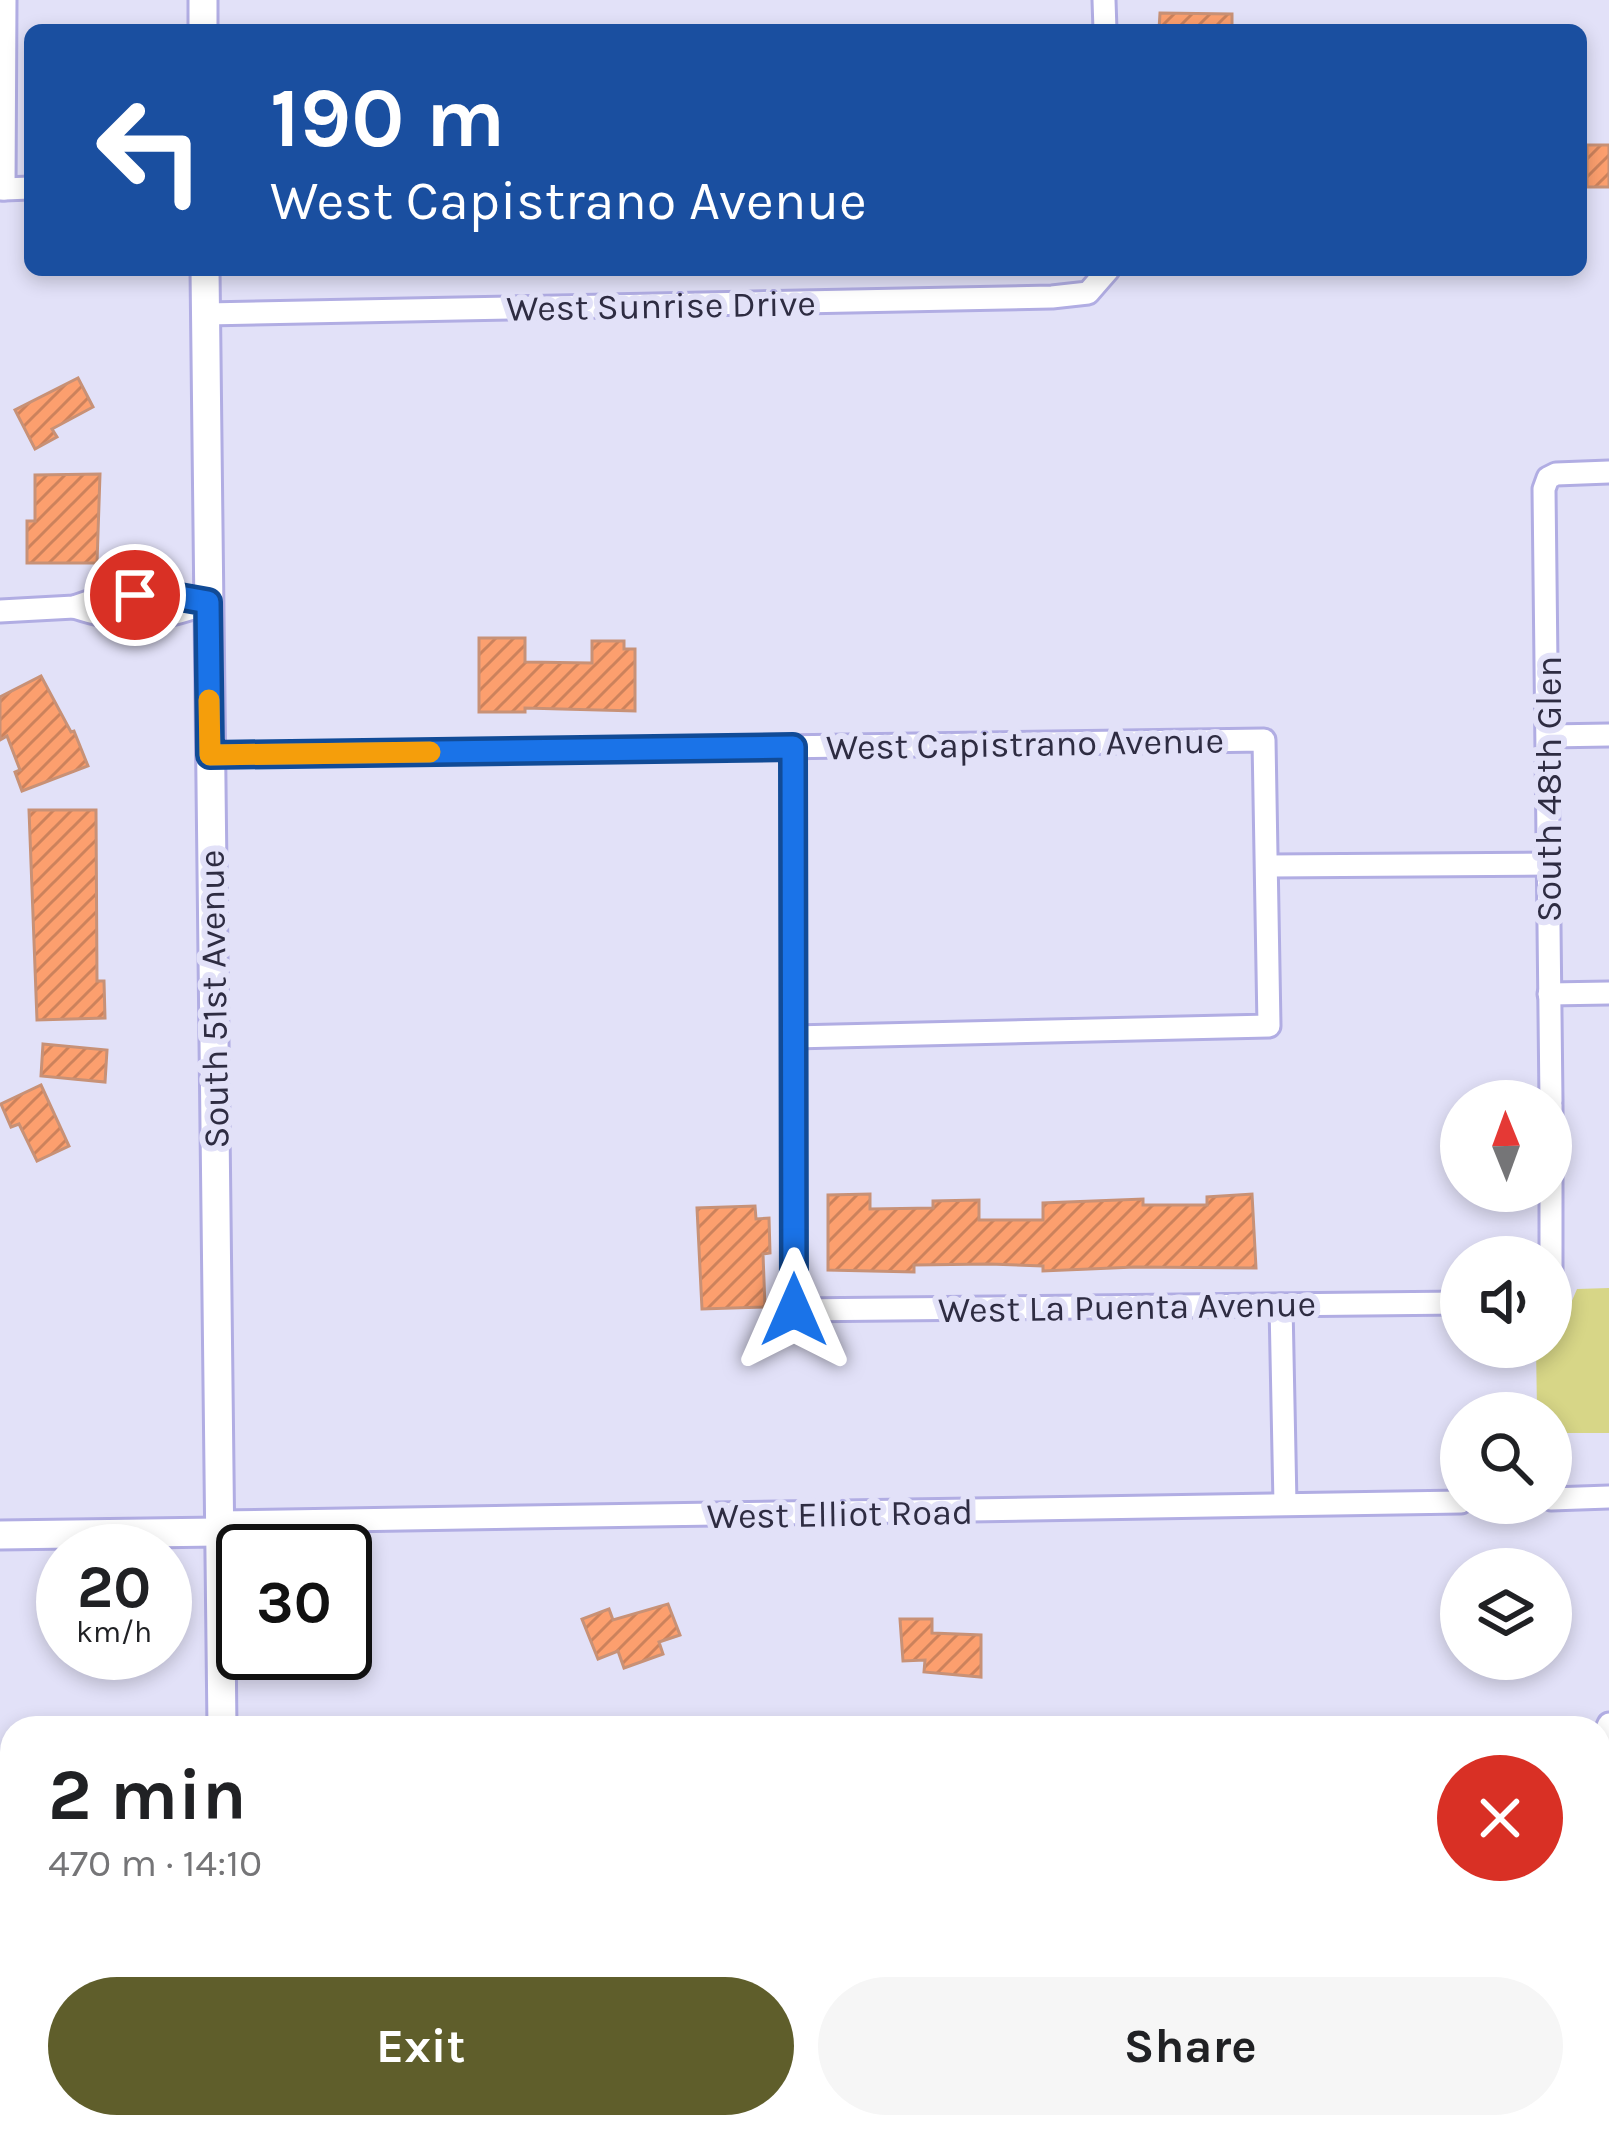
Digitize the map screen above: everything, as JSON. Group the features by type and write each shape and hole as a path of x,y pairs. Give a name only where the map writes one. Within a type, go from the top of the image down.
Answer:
{"main road":[{"name":"South 51st Avenue","path":"205,276 218,1524"},
{"name":"West Elliot Road","path":"0,1535 216,1527"},
{"name":"South 51st Avenue","path":"221,1680 222,1716"}],"street":[{"path":"2,189 5,0"},
{"name":"West Sunrise Drive","path":"206,314 1052,297 1088,293 1104,276"},
{"name":"South 48th Glen","path":"1551,1080 1544,499 1548,478 1567,472 1609,472"},
{"path":"0,611 74,608 106,596 163,594 208,602"},
{"path":"1549,736 1609,735"},
{"name":"West Capistrano Avenue","path":"210,755 1264,740 1268,866"},
{"path":"793,747 793,1037 1269,1026 1268,866 1548,864"},
{"path":"1549,994 1609,993"},
{"name":"West La Puenta Avenue","path":"793,1037 794,1310 1440,1303"},
{"path":"1281,1305 1285,1504"},
{"path":"1572,1499 1609,1498"},
{"name":"West Elliot Road","path":"357,1524 1440,1502"}],"green space":[{"path":"1609,1288 1609,1433 1572,1433 1572,1392 1537,1392 1536,1368 1572,1368 1572,1301 1577,1289"}],"building":[{"path":"1160,13 1232,14 1232,24 1159,24"},
{"path":"1587,145 1609,145 1609,187 1587,187"},
{"path":"78,378 93,407 52,429 57,437 35,449 15,410"},
{"path":"100,474 97,563 27,563 27,521 35,521 35,475"},
{"path":"479,638 525,638 525,662 592,663 592,641 624,641 624,649 635,649 635,711 525,708 525,712 479,712"},
{"path":"41,676 74,731 88,766 22,791 7,736 0,740 0,697"},
{"path":"29,810 96,810 97,981 104,981 105,1018 37,1020"},
{"path":"43,1044 107,1050 105,1082 41,1076"},
{"path":"41,1085 69,1146 37,1161 19,1124 11,1127 1,1104"},
{"path":"870,1194 870,1209 933,1208 933,1201 979,1200 979,1220 1043,1220 1043,1203 1143,1199 1143,1205 1207,1205 1207,1197 1252,1194 1256,1268 1043,1271 1043,1266 989,1264 914,1265 914,1272 828,1270 828,1195"},
{"path":"755,1206 756,1219 769,1218 770,1253 763,1254 765,1307 702,1309 697,1208"},
{"path":"668,1604 680,1635 659,1642 663,1654 624,1668 618,1651 598,1659 582,1619 609,1609 613,1620"},
{"path":"900,1619 932,1619 932,1633 981,1635 981,1677 924,1672 925,1660 903,1661"}],"slow traffic":[{"path":"209,700 210,755 430,752"}],"route":[{"path":"135,595 163,594 208,602 210,755 793,747 794,1310"}]}
